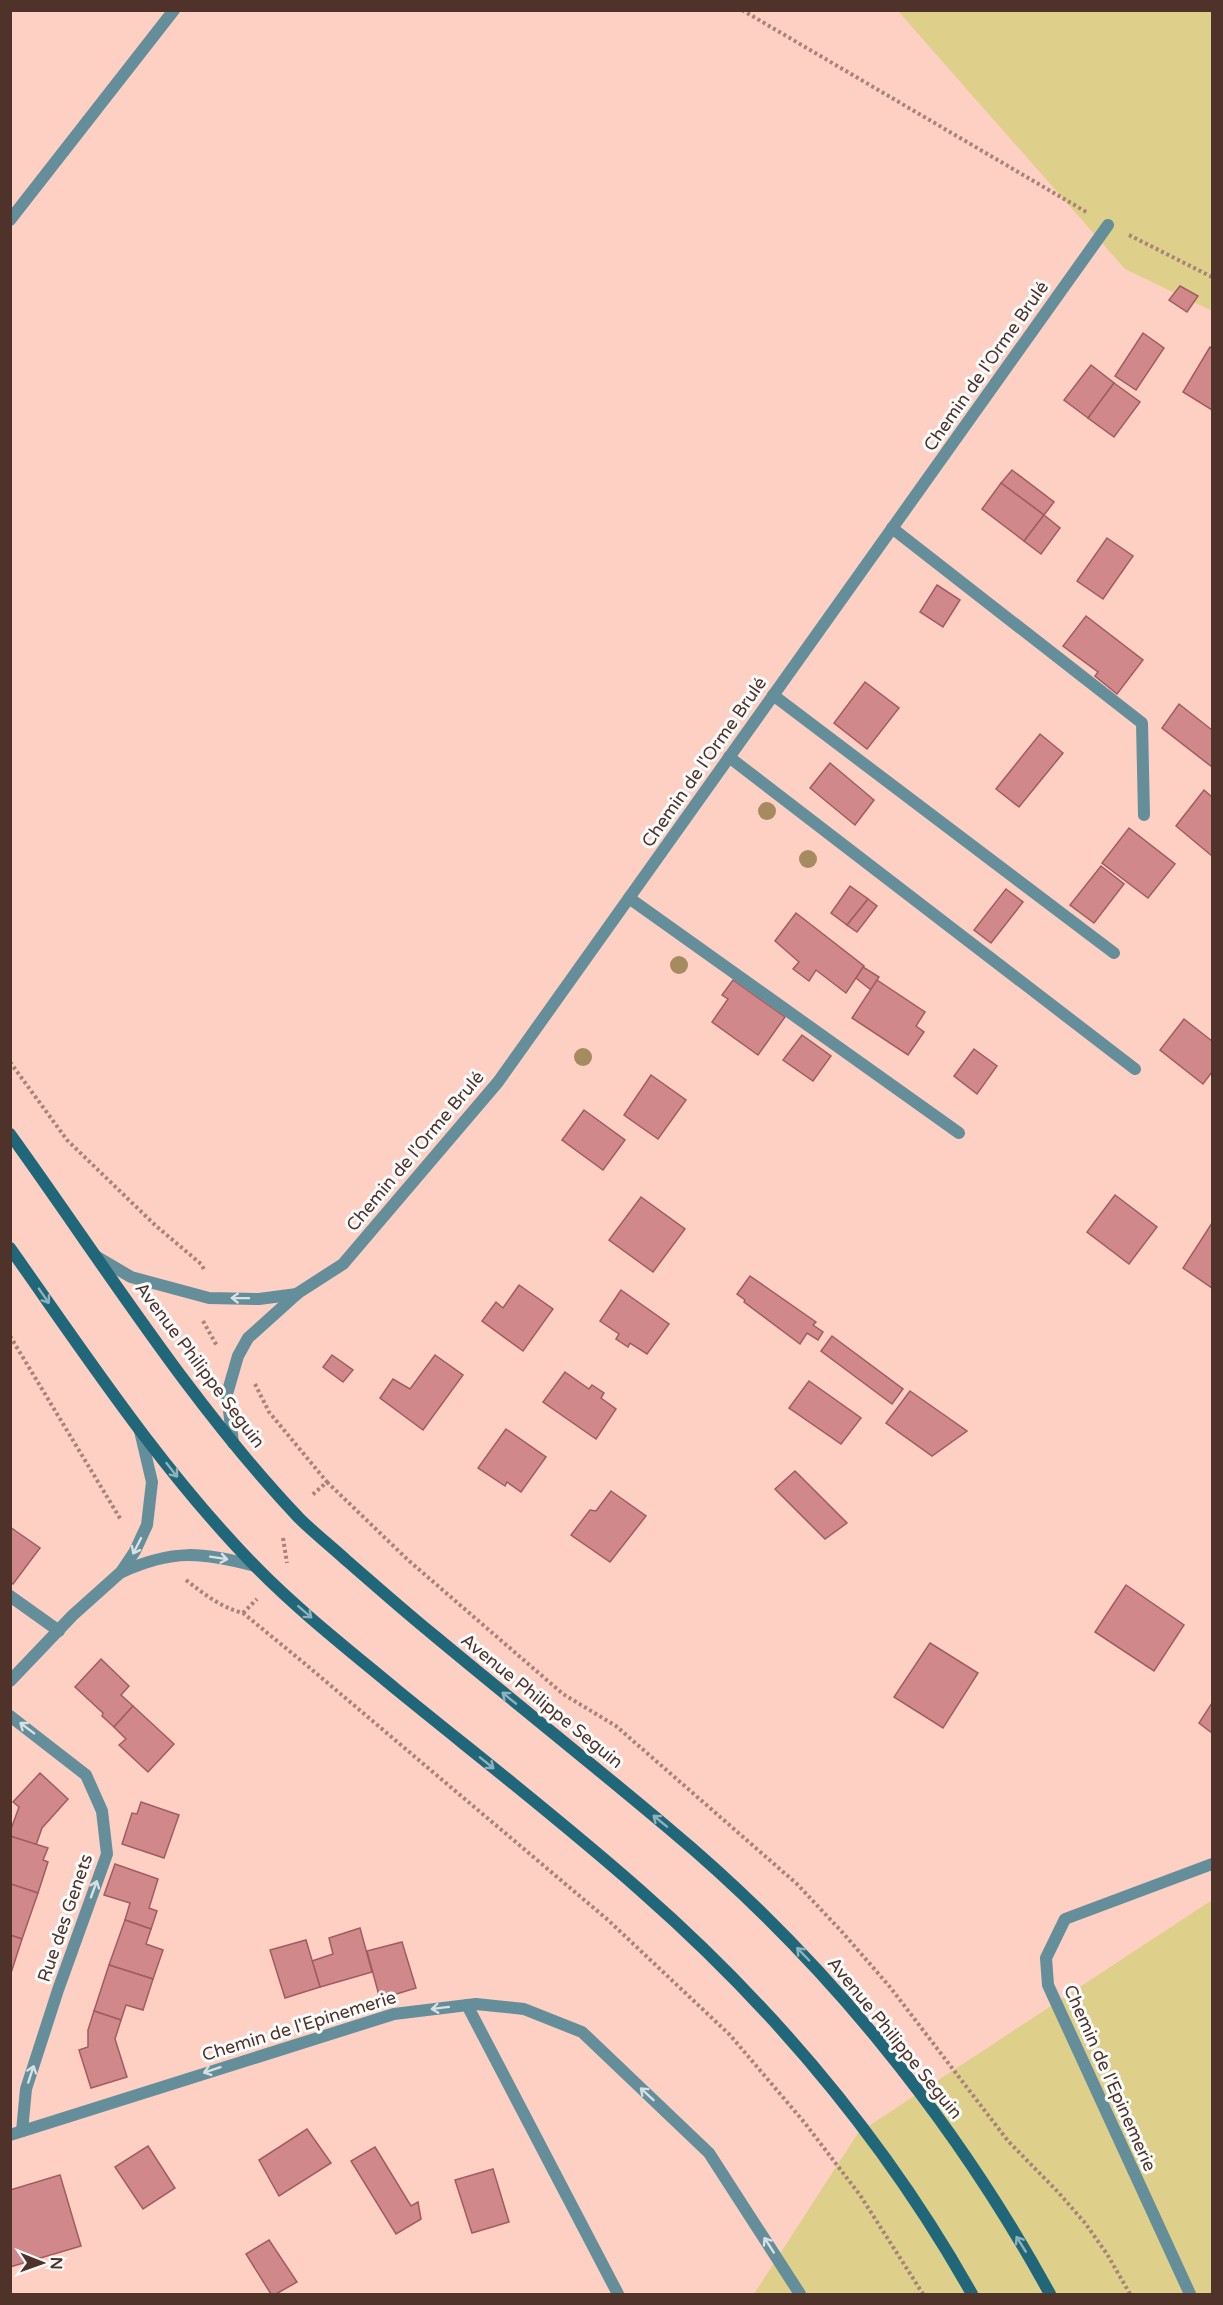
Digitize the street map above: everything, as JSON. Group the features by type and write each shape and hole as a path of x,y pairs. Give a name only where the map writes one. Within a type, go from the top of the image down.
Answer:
{"main road":[{"name":"Avenue Philippe Seguin","path":"10,1134 233,1443 301,1520 396,1604 671,1830 770,1920 821,1973 881,2044 950,2134 989,2192 1050,2295"},
{"path":"10,1248 139,1428 204,1510 255,1566 363,1662 639,1889 763,2007 821,2074 882,2152 958,2269 972,2295"}],"street":[{"path":"10,220 174,10"},
{"name":"Chemin de l'Orme Brulé","path":"233,1443 227,1394 238,1356 248,1338 298,1293 343,1264 498,1082 1108,225"},
{"path":"892,528 1142,723 1144,815"},
{"path":"773,695 1114,953"},
{"path":"729,757 1135,1069"},
{"path":"629,898 959,1133"},
{"name":"Chemin de l'Orme Brulé","path":"97,1257 130,1277 200,1296 259,1299 298,1293"},
{"path":"10,1681 121,1572 139,1542 147,1525 152,1482 139,1428"},
{"path":"121,1572 148,1560 179,1555 222,1557 255,1566"},
{"path":"10,1596 59,1631"},
{"name":"Rue des Genets","path":"10,1716 86,1775 102,1811 107,1854 58,1990 26,2090 16,2133"},
{"name":"Chemin de l'Epinemerie","path":"1190,2295 1048,1985 1046,1958 1065,1919 1212,1864"},
{"name":"Chemin de l'Epinemerie","path":"16,2133 394,2014 476,2004 524,2009 582,2032 709,2153 800,2295"},
{"path":"467,2005 618,2295"}],"path":[{"path":"742,10 1108,225 1212,278"},
{"path":"10,1062 67,1140 154,1226 201,1264 205,1270 205,1277 200,1296"},
{"path":"10,1336 124,1525 139,1542"},
{"path":"243,1613 608,1920 730,2035 804,2122 860,2195 923,2295"}],"shaded area":[{"path":"898,11 1212,11 1212,311 1125,269"},
{"path":"1212,1900 1212,2294 754,2294 858,2133"}],"building":[{"path":"1180,286 1198,296 1187,312 1169,300"},
{"path":"1143,333 1164,348 1136,390 1115,376"},
{"path":"1210,347 1212,349 1212,410 1183,392"},
{"path":"1091,365 1114,383 1088,418 1064,400"},
{"path":"1114,383 1140,402 1114,437 1088,418"},
{"path":"1012,470 1054,502 1044,515 1001,483"},
{"path":"1001,483 1044,515 1024,541 982,509"},
{"path":"1044,515 1060,528 1041,554 1024,541"},
{"path":"1107,538 1133,556 1103,599 1077,581"},
{"path":"937,585 960,600 943,627 920,612"},
{"path":"1086,616 1143,660 1117,694 1095,676 1098,672 1063,646"},
{"path":"865,682 899,708 867,749 834,723"},
{"path":"1179,704 1212,730 1212,767 1162,728"},
{"path":"1040,734 1063,753 1019,807 996,789"},
{"path":"830,763 874,800 855,825 810,788"},
{"path":"1204,790 1212,797 1212,856 1176,826"},
{"path":"1129,828 1175,864 1148,898 1102,863"},
{"path":"1101,866 1124,884 1094,923 1070,905"},
{"path":"850,886 868,899 847,925 831,913"},
{"path":"1006,889 1023,902 991,943 974,930"},
{"path":"868,899 877,906 857,932 847,925"},
{"path":"796,913 864,966 846,993 816,970 809,981 793,969 799,962 775,941"},
{"path":"863,967 879,977 871,990 856,978"},
{"path":"733,980 785,1017 758,1055 712,1022 728,999 722,995"},
{"path":"877,980 925,1012 916,1026 924,1032 908,1055 852,1018"},
{"path":"1184,1019 1212,1041 1212,1072 1203,1084 1160,1050"},
{"path":"802,1035 831,1056 813,1081 783,1060"},
{"path":"974,1049 997,1066 977,1094 954,1076"},
{"path":"651,1075 686,1100 658,1139 624,1115"},
{"path":"584,1110 625,1140 603,1170 562,1140"},
{"path":"1115,1195 1157,1227 1129,1264 1087,1232"},
{"path":"641,1197 685,1229 653,1272 609,1240"},
{"path":"1212,1223 1212,1288 1183,1268"},
{"path":"750,1276 816,1322 813,1325 823,1332 818,1340 807,1333 800,1344 744,1302 745,1300 737,1294"},
{"path":"519,1285 553,1309 523,1351 482,1321 496,1302 503,1308"},
{"path":"621,1290 669,1324 647,1354 630,1343 628,1347 616,1339 619,1334 600,1321"},
{"path":"832,1336 903,1389 892,1404 821,1351"},
{"path":"332,1355 353,1370 343,1382 323,1367"},
{"path":"435,1355 463,1375 423,1430 380,1398 393,1379 410,1389"},
{"path":"565,1372 589,1389 592,1385 604,1393 601,1398 616,1409 596,1439 543,1402"},
{"path":"809,1381 861,1418 841,1444 789,1408"},
{"path":"910,1391 967,1431 932,1456 886,1423"},
{"path":"506,1429 546,1457 521,1492 507,1482 505,1486 478,1468"},
{"path":"795,1471 847,1523 825,1539 775,1489"},
{"path":"611,1491 646,1516 610,1562 571,1535 590,1510 596,1511"},
{"path":"10,1527 40,1548 13,1584 10,1582"},
{"path":"1126,1585 1184,1625 1154,1671 1095,1632"},
{"path":"930,1643 978,1673 943,1728 894,1697"},
{"path":"101,1659 129,1686 121,1695 133,1706 114,1727 102,1716 103,1713 75,1687"},
{"path":"1212,1703 1212,1733 1199,1723"},
{"path":"133,1706 174,1744 148,1772 119,1745 126,1739 114,1727"},
{"path":"40,1773 68,1799 42,1828 36,1845 10,1836 10,1832 19,1807 13,1802"},
{"path":"141,1802 179,1815 164,1858 122,1844 132,1813 137,1814"},
{"path":"10,1836 48,1848 43,1860 48,1862 38,1893 10,1884"},
{"path":"115,1864 158,1879 149,1908 157,1911 151,1929 125,1920 130,1903 104,1895"},
{"path":"11,1884 38,1893 22,1939 10,1935"},
{"path":"125,1920 151,1929 146,1944 163,1950 153,1979 109,1965"},
{"path":"360,1928 372,1972 320,1987 312,1961 333,1954 329,1938"},
{"path":"10,1935 22,1939 10,1976"},
{"path":"306,1940 320,1987 285,1998 270,1950"},
{"path":"402,1942 416,1988 380,1999 367,1951"},
{"path":"109,1965 153,1979 143,2010 126,2005 121,2020 94,2011"},
{"path":"94,2011 121,2020 115,2039 127,2077 91,2088 79,2050 88,2047 88,2030"},
{"path":"307,2129 331,2163 279,2196 259,2160"},
{"path":"148,2146 175,2188 143,2209 115,2167"},
{"path":"375,2147 411,2206 418,2202 421,2219 396,2234 351,2161"},
{"path":"493,2169 509,2222 472,2233 455,2180"},
{"path":"60,2175 81,2246 10,2267 10,2190"},
{"path":"269,2240 297,2282 276,2294 271,2294 246,2254"}]}
